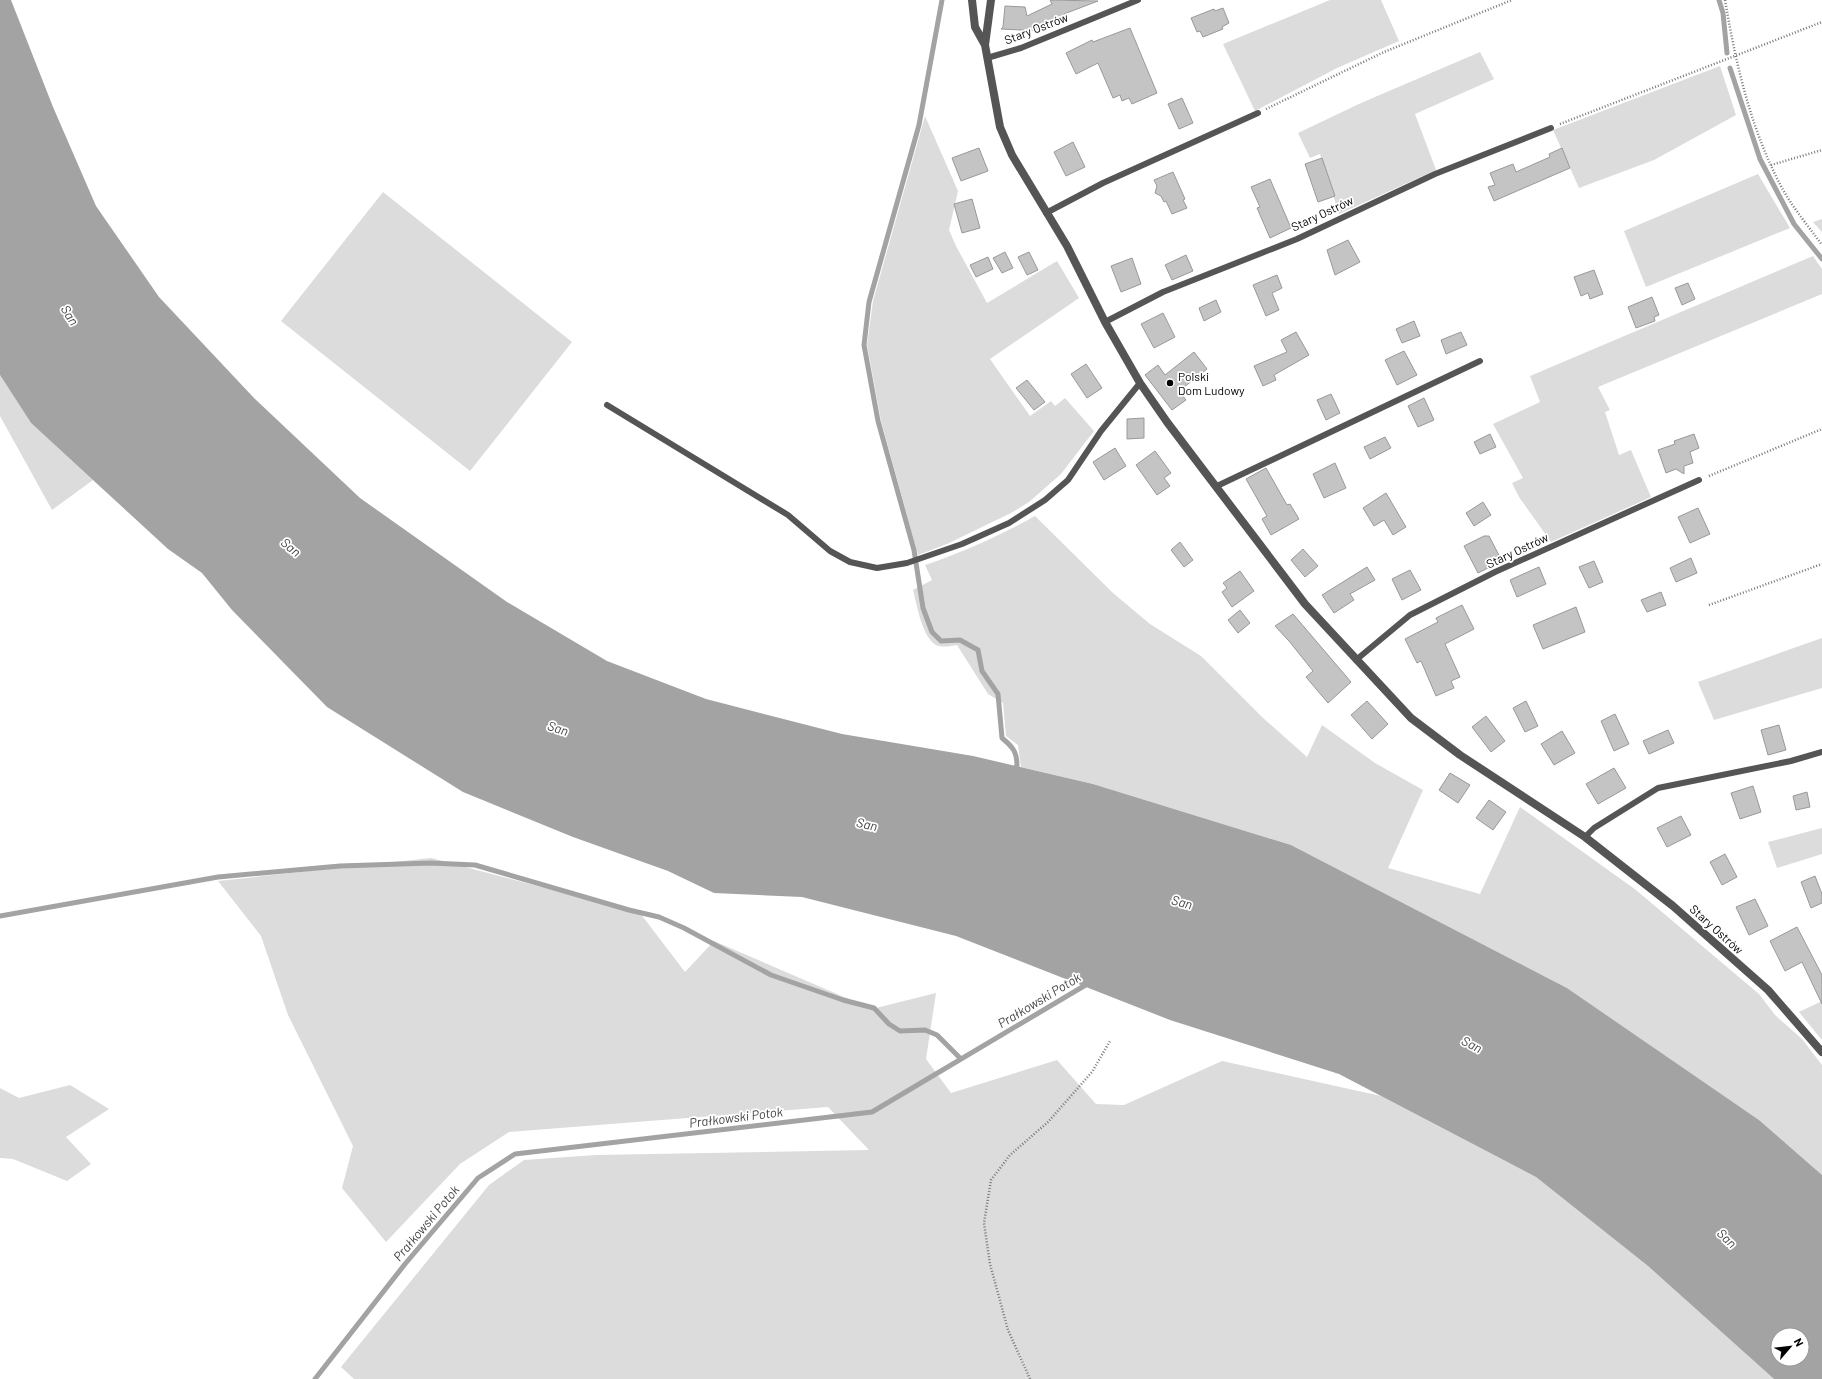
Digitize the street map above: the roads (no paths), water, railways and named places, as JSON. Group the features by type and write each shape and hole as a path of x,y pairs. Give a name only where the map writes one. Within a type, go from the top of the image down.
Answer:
{"street":[{"name":"Stary Ostrów","path":"972,0 974,27 985,45 1000,127 1012,155 1067,246 1105,322 1140,384 1305,604 1411,718 1460,755 1585,837 1673,906 1768,990 1822,1052"},
{"path":"985,45 991,0"}],"lane":[{"name":"Stary Ostrów","path":"987,58 1021,48 1138,0"},
{"path":"1046,213 1103,183 1258,113"},
{"name":"Stary Ostrów","path":"1105,322 1163,292 1296,238 1435,174 1551,128"},
{"path":"1217,486 1480,362"},
{"path":"607,405 788,515 830,551 850,562 877,568 907,563 924,558 1009,523 1045,500 1068,480 1101,431 1140,384"},
{"name":"Stary Ostrów","path":"1356,660 1410,615 1495,572 1699,480"},
{"path":"1585,837 1594,828 1658,788 1791,761 1822,752"}],"water":[{"name":"San","path":"0,0 11,0 53,107 96,206 159,297 254,398 360,498 507,602 607,661 706,699 842,734 973,756 1093,784 1291,845 1567,988 1759,1120 1822,1175 1822,1379 1774,1379 1648,1266 1536,1177 1339,1074 1170,1020 956,936 802,897 714,893 668,871 573,837 463,792 327,707 232,610 202,573 168,549 31,423 0,375"}],"waterway":[{"path":"942,0 919,125 869,302 864,345 878,421 914,550 923,608 932,632 941,641 960,640 978,650 982,671 998,694 1002,738 1012,747 1016,757 1017,766 1013,770"},
{"path":"1719,0 1723,13 1727,53"},
{"path":"1730,68 1760,159 1794,224 1822,259"},
{"path":"0,916 218,877 340,866 431,863 475,865 629,910 659,917 684,928 771,975 843,1000 874,1008 889,1024 900,1031 925,1030 937,1035 961,1059"},
{"name":"Prałkowski Potok","path":"315,1379 405,1264 478,1178 515,1154 872,1112 1089,983"}],"place":[{"name":"Polski Dom Ludowy","path":"1170,383"}]}
